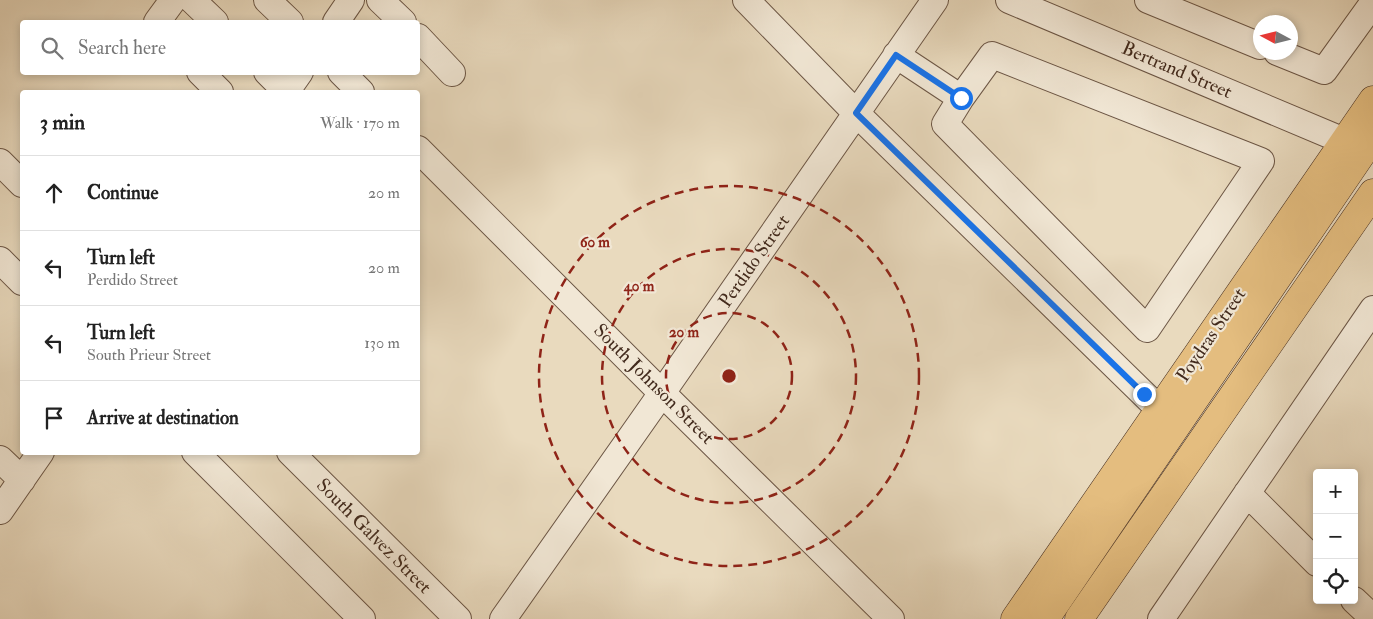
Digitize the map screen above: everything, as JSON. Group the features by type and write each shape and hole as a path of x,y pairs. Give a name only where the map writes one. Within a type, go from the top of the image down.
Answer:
{"main road":[{"name":"Poydras Street","path":"1015,619 1373,100"},
{"path":"1045,619 1373,137"},
{"path":"1079,619 1373,193"}],"street":[{"path":"158,20 173,0"},
{"path":"192,0 213,20"},
{"path":"267,0 288,20"},
{"path":"380,0 401,20"},
{"path":"746,0 856,113 1160,410"},
{"name":"Perdido Street","path":"503,619 935,0"},
{"name":"Bertrand Street","path":"1009,0 1344,141"},
{"path":"1148,0 1192,8 1253,42"},
{"path":"1297,60 1324,71 1373,3"},
{"path":"420,39 452,73"},
{"path":"896,55 961,98"},
{"path":"992,55 1262,161 1147,328 944,124 961,98 992,55"},
{"path":"203,75 218,90"},
{"path":"269,75 284,90"},
{"path":"287,90 298,75"},
{"path":"344,75 359,90"},
{"name":"South Johnson Street","path":"420,151 891,619"},
{"path":"0,162 20,182"},
{"path":"0,260 20,280"},
{"path":"1161,619 1373,309"},
{"path":"0,511 38,455"},
{"path":"198,455 362,619"},
{"name":"South Galvez Street","path":"293,455 458,619"},
{"path":"0,459 22,480"},
{"path":"1247,493 1313,559"},
{"path":"1358,604 1373,618"}],"route":[{"path":"961,98 896,55 856,113 1144,394"}]}
